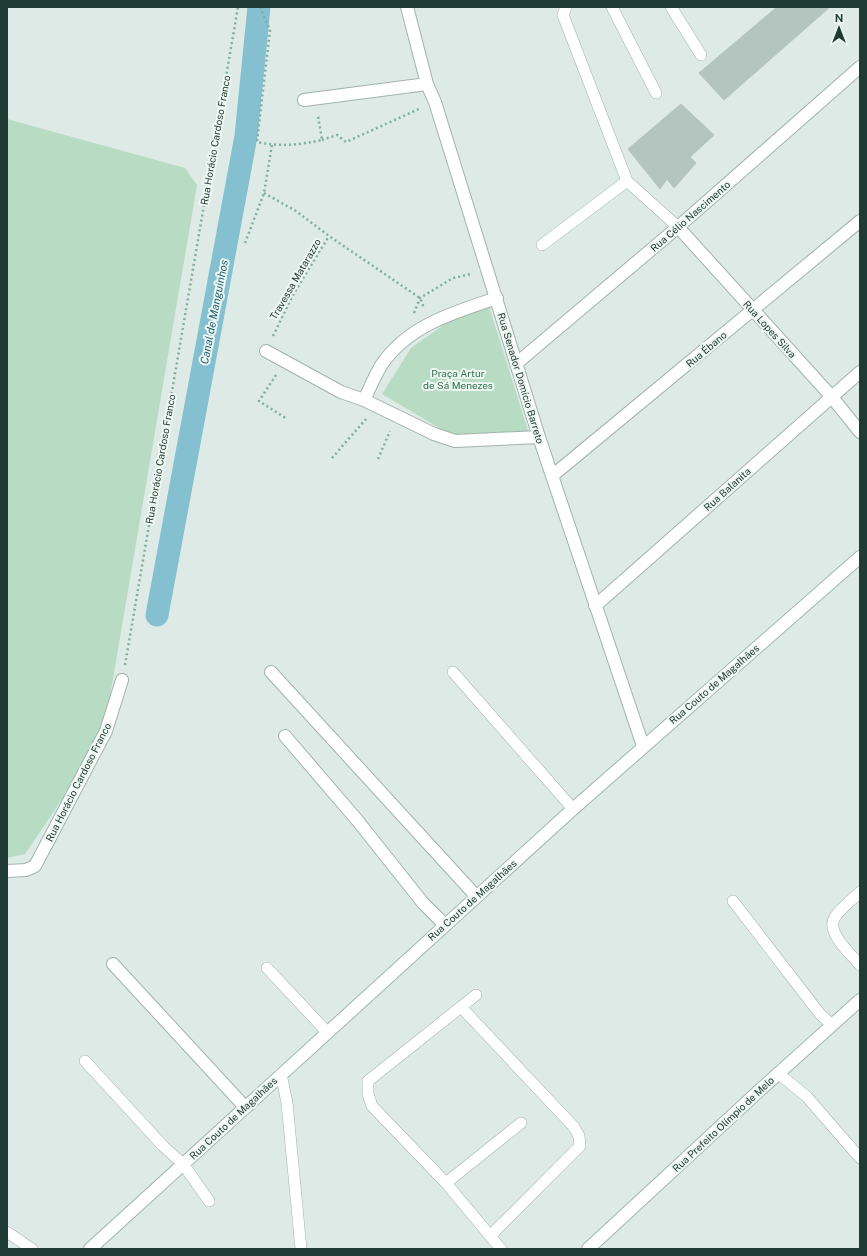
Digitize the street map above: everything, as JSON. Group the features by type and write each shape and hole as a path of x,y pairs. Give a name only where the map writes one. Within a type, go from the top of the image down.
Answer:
{"street":[{"name":"Rua Senador Domício Barreto","path":"406,7 427,84 435,102 518,363 539,437 643,746"},
{"name":"Rua Célio Nascimento","path":"518,363 678,227 860,67"},
{"path":"310,99 427,84"},
{"name":"Rua Ébano","path":"552,476 860,221"},
{"name":"Rua Lopes Silva","path":"678,227 831,396 860,432"},
{"path":"364,400 382,364 400,344 430,323 446,315 497,298"},
{"path":"266,351 341,392 364,400 434,434 455,441 539,437"},
{"name":"Rua Balanita","path":"595,606 831,396 860,372"},
{"name":"Rua Couto de Magalhães","path":"90,1249 476,896 643,746 860,557"},
{"path":"271,672 476,896"},
{"name":"Rua Horácio Cardoso Franco","path":"7,870 26,870 34,866 106,731 122,680"},
{"path":"285,736 357,820 423,903 445,925"},
{"path":"113,964 245,1107"},
{"name":"Rua Prefeito Olímpio de Melo","path":"588,1249 831,1024 860,1000"}],"lane":[{"path":"566,7 563,15 627,181 678,227"},
{"path":"612,7 656,93"},
{"path":"671,7 701,55"},
{"path":"542,245 627,181"},
{"path":"453,672 573,809"},
{"path":"860,892 834,918 833,928 836,938 860,965"},
{"path":"733,901 820,1014 831,1024"},
{"path":"267,968 327,1032"},
{"path":"476,995 368,1081 368,1094 372,1106 446,1182 501,1249"},
{"path":"461,1007 574,1127 579,1136 580,1146 490,1236"},
{"path":"85,1061 163,1146 183,1164 209,1201"},
{"path":"778,1073 807,1097 860,1158"},
{"path":"281,1074 288,1103 301,1249"},
{"path":"446,1182 520,1123"},
{"path":"7,1232 32,1249"}],"path":[{"name":"Rua Horácio Cardoso Franco","path":"122,680 238,7"},
{"path":"260,7 270,30 257,142 272,145 299,146 337,135 346,142 435,102"},
{"path":"310,99 322,140"},
{"path":"245,243 264,193 272,145"},
{"path":"264,193 296,211 329,236 420,298 430,323"},
{"name":"Travessa Matarazzo","path":"266,351 293,295 329,236"},
{"path":"411,318 420,298 452,278 488,269"},
{"path":"284,361 259,401 288,419"},
{"path":"332,458 376,406"},
{"path":"378,459 396,416"}],"green space":[{"path":"7,119 185,168 197,185 108,708 95,751 25,854 7,858"},
{"name":"Praça Artur de Sá Menezes","path":"489,306 529,434 456,438 382,394 411,348 445,324"}],"building":[{"path":"777,7 830,7 724,100 699,73"},
{"path":"681,104 714,135 690,157 696,163 674,188 667,179 660,189 628,149"}],"waterway":[{"name":"Canal de Manguinhos","path":"157,615 246,136 259,7"}]}
